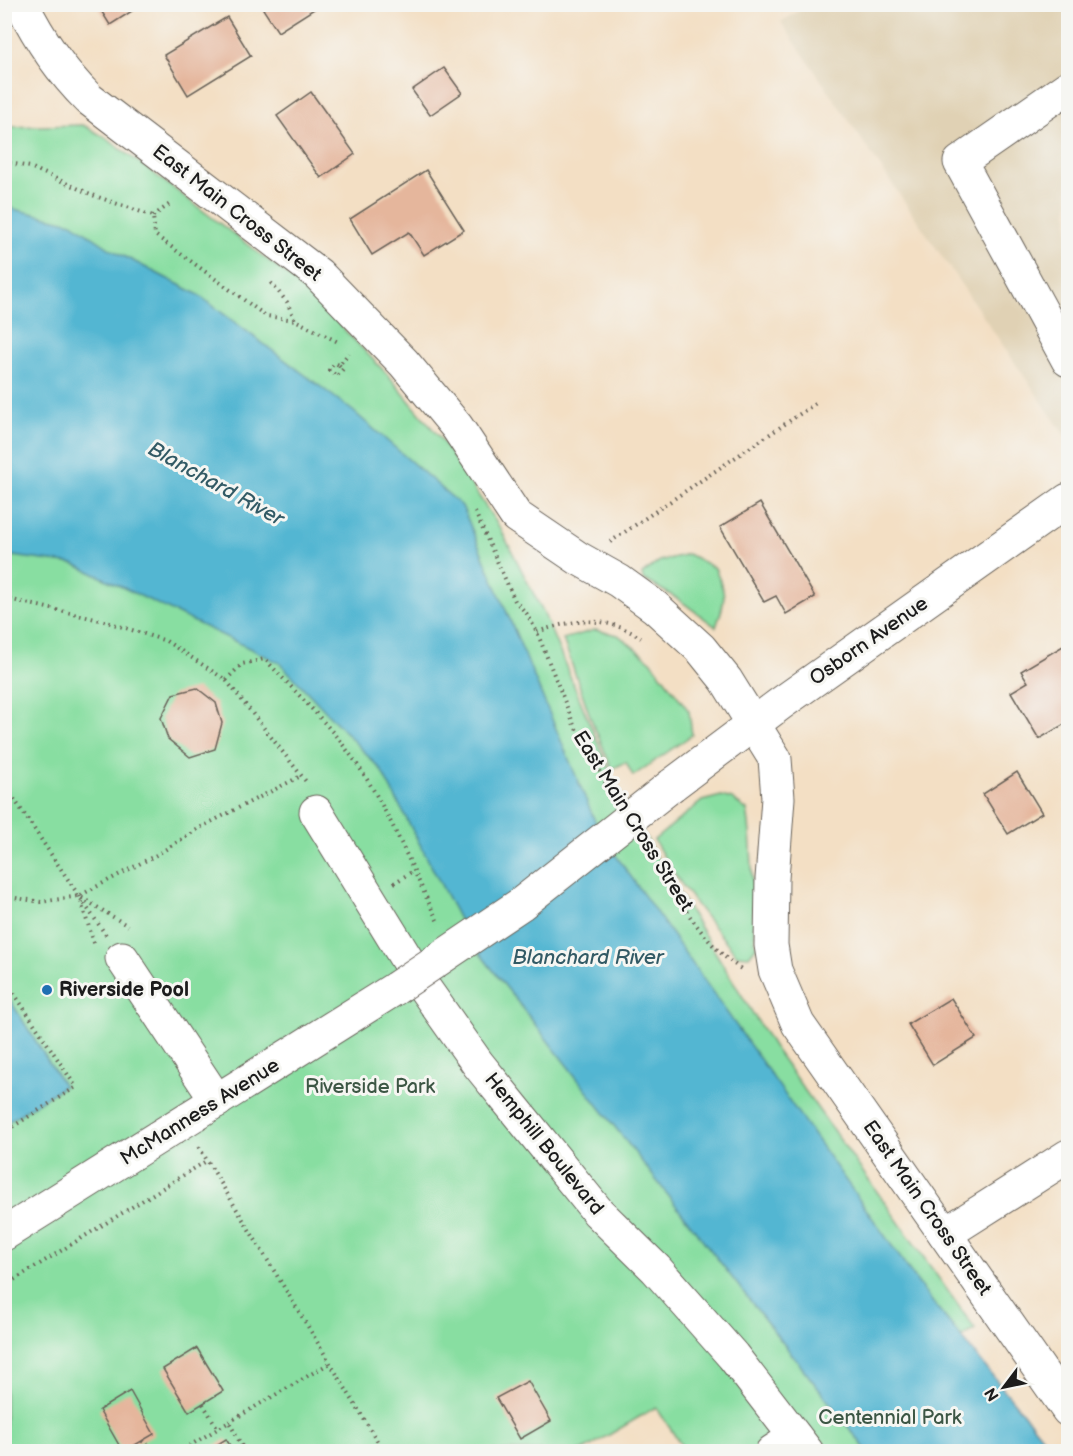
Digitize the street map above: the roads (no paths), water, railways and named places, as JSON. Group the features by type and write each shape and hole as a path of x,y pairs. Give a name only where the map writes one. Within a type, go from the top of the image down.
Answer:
{"main road":[{"name":"East Main Cross Street","path":"22,4 38,37 61,70 89,99 318,274 404,363 457,427 493,477 516,516 588,564 619,581 684,632 726,680 775,759 778,778 771,945 775,970 798,1024 1068,1410"},
{"path":"1068,87 960,162 1068,360"},
{"name":"Osborn Avenue","path":"672,785 1068,500"},
{"name":"McManness Avenue","path":"4,1234 396,988 521,904 672,785"},
{"name":"Hemphill Boulevard","path":"316,812 425,989 478,1064 598,1212 656,1269 732,1356 791,1447"},
{"path":"122,958 217,1101"},
{"path":"945,1234 1068,1156"}],"water":[{"name":"Blanchard River","path":"5,207 72,223 112,250 197,294 353,411 462,506 600,833 926,1294 1054,1451 867,1451 471,942 381,770 280,663 74,564 5,555"},
{"path":"5,992 64,1086 4,1124"}],"place":[{"name":"Riverside Pool","path":"47,990"}],"park label":[{"name":"Riverside Park","path":"370,1087"},
{"name":"Centennial Park","path":"890,1418"}]}
